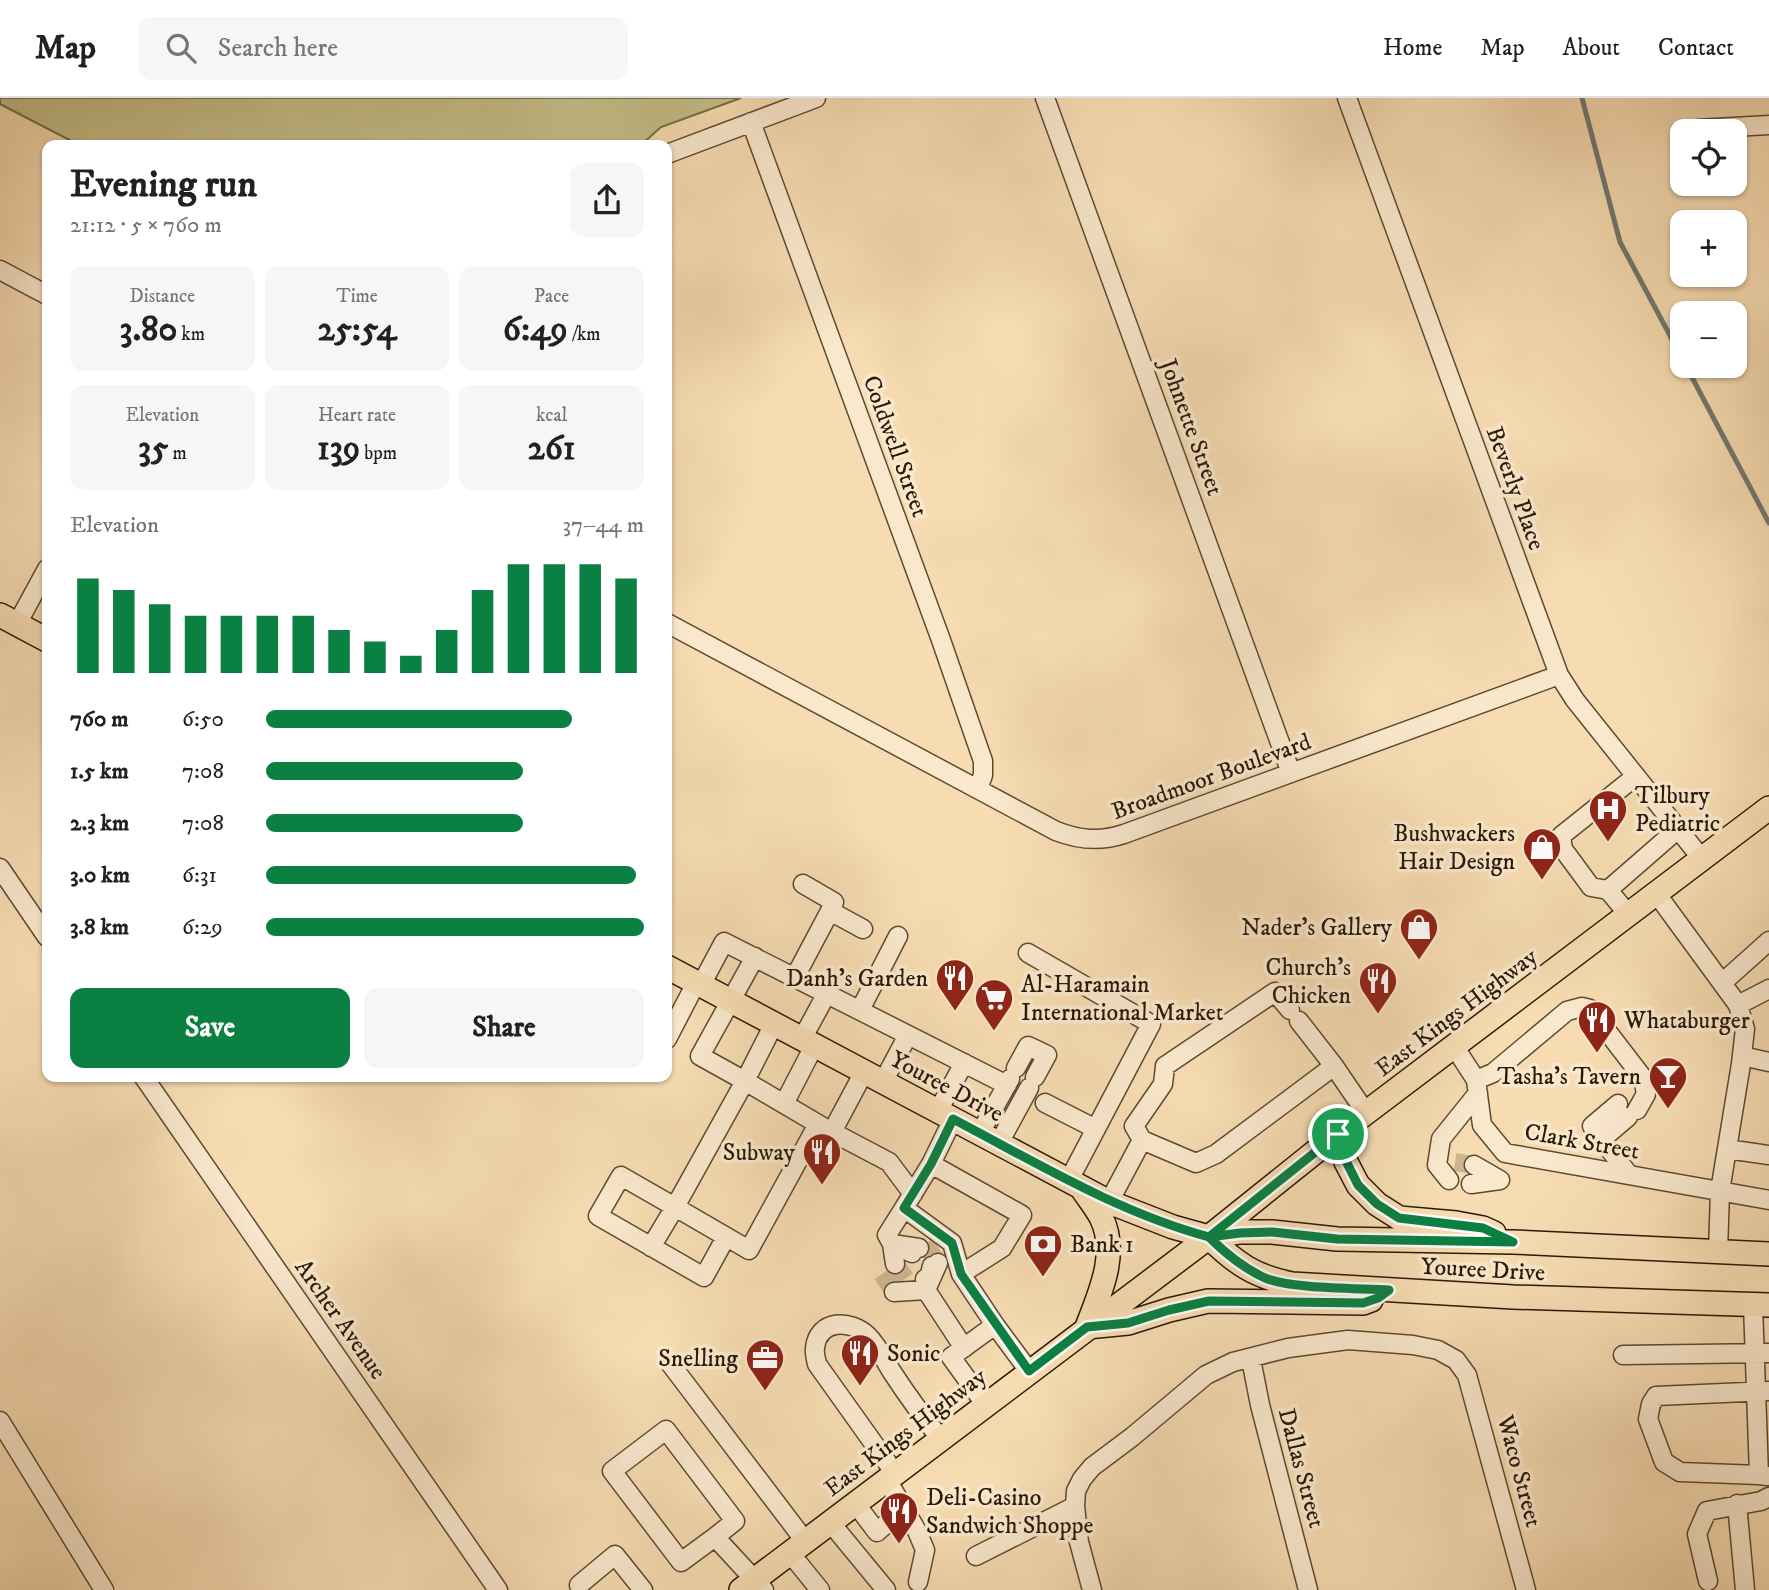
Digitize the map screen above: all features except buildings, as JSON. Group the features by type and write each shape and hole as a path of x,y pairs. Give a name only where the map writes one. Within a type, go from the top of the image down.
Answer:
{"main road":[{"path":"9,620 42,637"},
{"name":"East Kings Highway","path":"753,1587 798,1547 890,1475 1209,1237 1338,1134 1769,808"},
{"name":"Youree Drive","path":"672,970 1109,1202 1173,1227 1209,1237 1272,1232 1337,1239 1513,1242 1769,1254"},
{"path":"1338,1134 1346,1161 1358,1185 1377,1204 1399,1218 1483,1228 1513,1242"},
{"path":"1075,1183 1102,1219 1110,1257 1087,1327 1128,1323 1209,1301 1363,1303 1378,1298 1389,1290"},
{"name":"Youree Drive","path":"1209,1237 1228,1256 1247,1269 1268,1279 1292,1284 1513,1297 1761,1305"}],"street":[{"path":"672,152 816,98"},
{"name":"Johnette Street","path":"1045,98 1292,773"},
{"name":"Beverly Place","path":"1347,98 1559,675 1574,700 1702,859"},
{"name":"Coldwell Street","path":"751,122 983,761 983,775 978,789"},
{"path":"1747,126 1769,125"},
{"path":"0,270 42,292"},
{"path":"9,620 42,589"},
{"name":"Broadmoor Boulevard","path":"672,626 1069,836 1101,840 1124,834 1559,675"},
{"path":"1628,914 1608,890 1591,887 1563,849 1561,835 1636,776"},
{"path":"1608,890 1678,829"},
{"path":"0,869 42,930"},
{"path":"795,977 834,902 803,884"},
{"path":"1656,893 1738,1005 1745,1029 1720,1191 1718,1252"},
{"path":"830,911 863,929"},
{"path":"860,1010 898,936"},
{"path":"1721,983 1769,941"},
{"path":"672,1030 724,942 964,1063 1011,1077"},
{"path":"1028,953 1151,1024 1096,1129 1075,1183"},
{"path":"755,957 700,1056 889,1162 909,1201 952,1243 961,1274 1029,1371"},
{"path":"1738,1005 1769,989"},
{"path":"1334,1066 1216,1154 1196,1163 1142,1140 1134,1126 1163,1084 1165,1066 1275,992 1334,1066 1366,1114"},
{"path":"784,1104 827,993"},
{"path":"1448,1169 1441,1139 1477,1087 1567,1011 1582,1007 1590,1009 1643,1078 1646,1094 1597,1132 1629,1175"},
{"path":"652,1247 774,1024"},
{"path":"726,1237 704,1278 598,1216 621,1176 749,1250 825,1128 874,1077 908,1035"},
{"path":"1028,1046 1047,1055 1032,1083 990,1138 1011,1077 1028,1046"},
{"name":"Clark Street","path":"1454,1046 1477,1087 1482,1125 1505,1153 1769,1200"},
{"path":"1742,1056 1769,1062"},
{"path":"889,1270 892,1244 887,1235 931,1164 964,1063"},
{"name":"Archer Avenue","path":"147,1082 498,1590"},
{"path":"1045,1103 1096,1129"},
{"path":"1109,1202 1142,1140"},
{"path":"1727,1149 1769,1155"},
{"path":"1473,1175 1500,1180 1505,1153"},
{"path":"931,1164 1022,1215 1002,1248 961,1274"},
{"path":"892,1244 919,1249"},
{"path":"932,1267 907,1288 964,1348"},
{"path":"1761,1305 1764,1476 1680,1472 1664,1462 1648,1419 1656,1396 1762,1391"},
{"path":"918,1582 925,1550 890,1475 817,1364 814,1349 819,1334 831,1325 844,1324 857,1327 869,1337 914,1405 940,1438"},
{"path":"985,1404 951,1357 995,1325"},
{"name":"Waco Street","path":"1251,1359 1287,1348 1349,1340 1380,1341 1438,1350 1456,1360 1462,1367 1473,1393 1526,1590"},
{"path":"1623,1355 1761,1353"},
{"path":"1093,1590 1079,1542 1075,1506 1076,1491 1082,1479 1091,1467 1132,1437 1206,1375 1233,1362 1251,1359"},
{"name":"Dallas Street","path":"1251,1359 1260,1405 1308,1590"},
{"path":"669,1362 798,1547 820,1590"},
{"path":"0,1420 104,1590"},
{"path":"666,1430 735,1521 715,1537 681,1562 612,1471 666,1430"},
{"path":"1708,1581 1698,1534 1703,1516 1707,1511 1761,1501 1769,1497"},
{"path":"855,1503 877,1532 904,1508"},
{"path":"1737,1504 1745,1590"},
{"path":"976,1556 1075,1506"},
{"path":"830,1522 886,1590"},
{"path":"715,1537 753,1587"},
{"path":"579,1584 615,1555 643,1590"}],"shaded area":[{"path":"0,98 741,98 661,127 647,140 69,140 0,104"}],"waterway":[{"path":"1582,98 1620,242 1670,336"},
{"path":"1692,378 1769,523"}],"tunnel":[{"path":"1455,1162 1474,1165"},
{"path":"925,1244 938,1263"},
{"path":"895,1264 909,1283"},
{"path":"882,1274 894,1292"}],"place":[{"name":"Tilbury Pediatric","path":"1608,843"},
{"name":"Bushwackers Hair Design","path":"1542,881"},
{"name":"Nader's Gallery","path":"1419,961"},
{"name":"Danh's Garden","path":"955,1012"},
{"name":"Church's Chicken","path":"1378,1015"},
{"name":"Al-Haramain International Market","path":"994,1032"},
{"name":"Whataburger","path":"1597,1054"},
{"name":"Tasha's Tavern","path":"1668,1110"},
{"name":"Subway","path":"822,1186"},
{"name":"Bank 1","path":"1043,1278"},
{"name":"Sonic","path":"860,1387"},
{"name":"Snelling","path":"765,1392"},
{"name":"Deli-Casino Sandwich Shoppe","path":"899,1545"}],"route":[{"path":"1338,1134 1209,1237 1173,1227 1109,1202 953,1119 931,1164 904,1208 952,1243 961,1274 1029,1371 1087,1327 1128,1323 1209,1301 1363,1303 1378,1298 1389,1290 1292,1284 1268,1279 1228,1256 1209,1237 1272,1232 1337,1239 1513,1242 1483,1228 1399,1218 1377,1204 1358,1185 1346,1161 1338,1134"}]}
